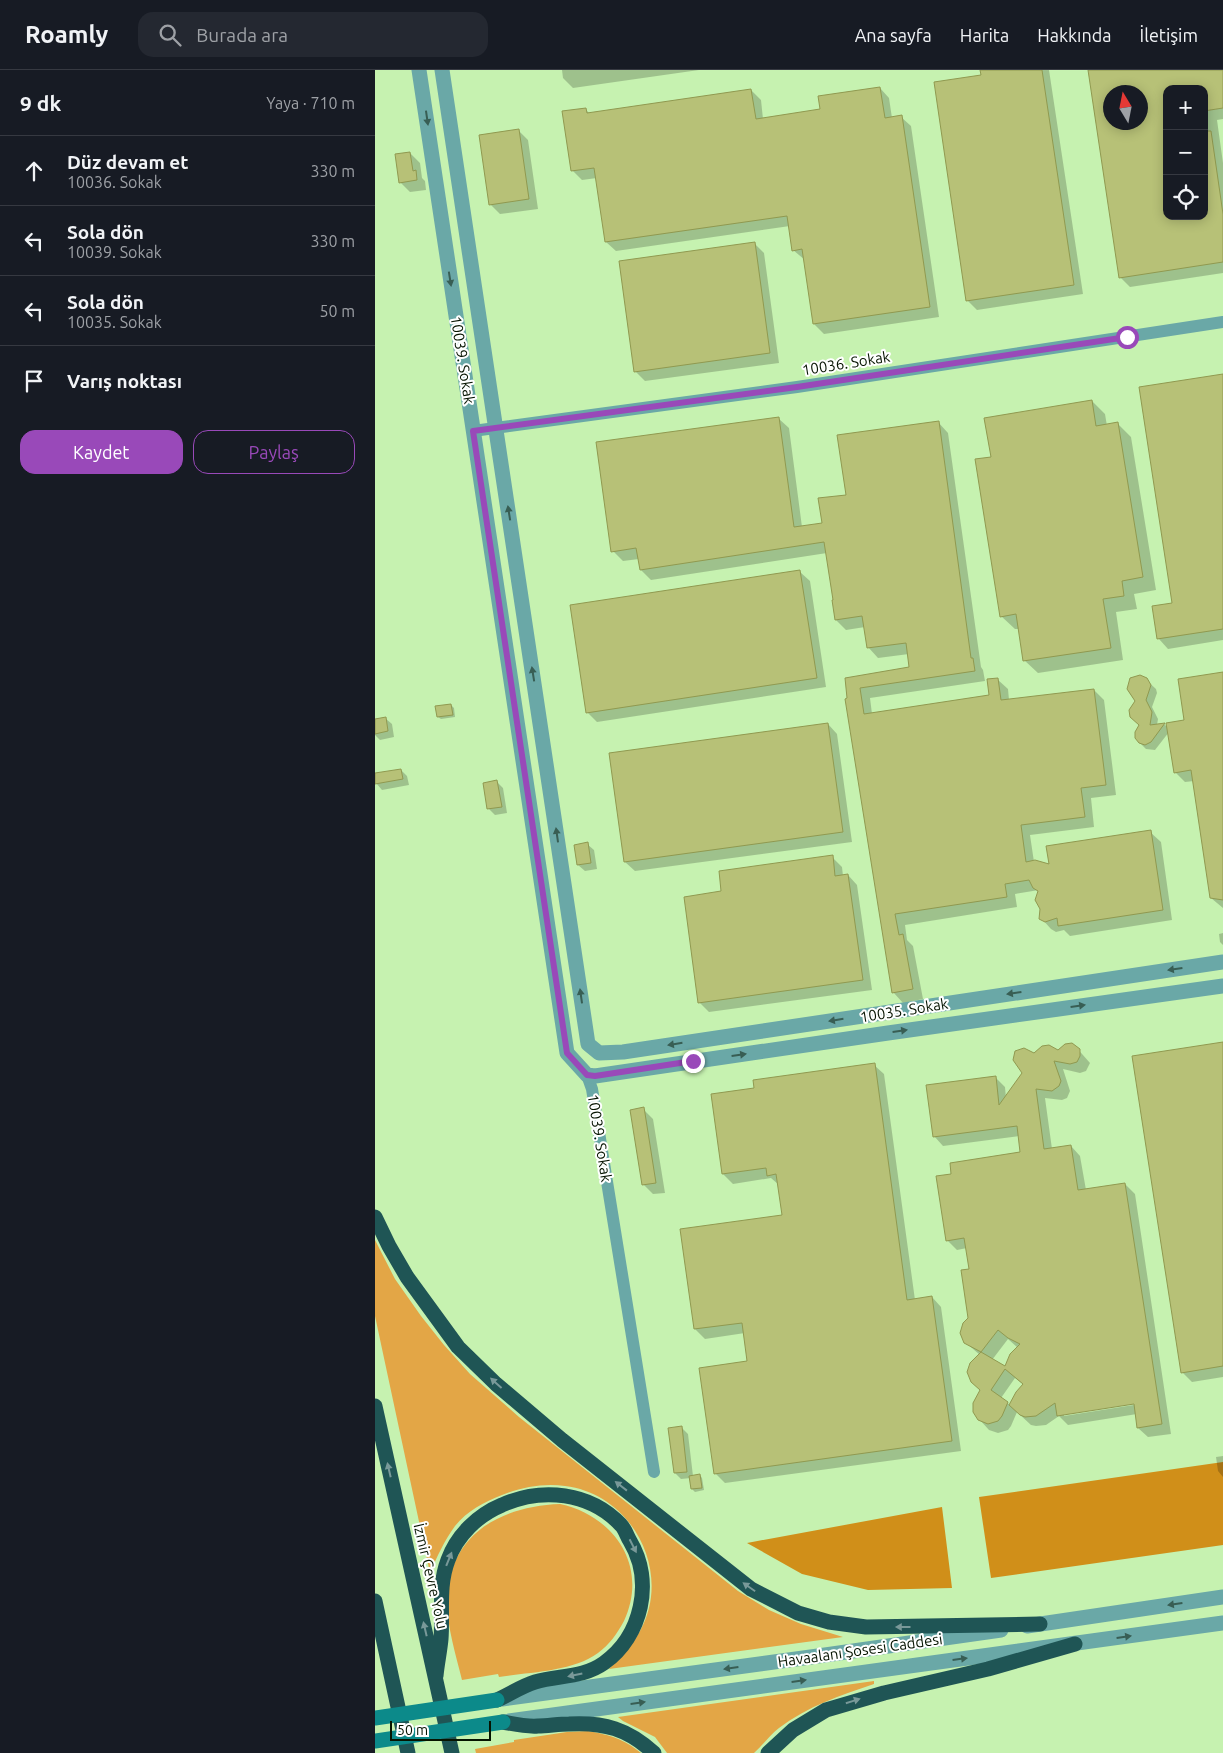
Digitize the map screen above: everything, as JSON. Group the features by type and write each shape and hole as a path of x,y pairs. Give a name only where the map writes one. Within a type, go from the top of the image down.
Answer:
{"highway":[{"path":"375,1217 407,1277 458,1347 496,1384 562,1440 751,1589 798,1613 829,1622 866,1627 1039,1624"},
{"name":"İzmir Çevre Yolu","path":"375,1406 452,1753"},
{"path":"436,1676 441,1638 441,1587 448,1559 472,1523 487,1511 509,1501 535,1495 567,1495 587,1501 603,1509 621,1526 636,1550 643,1591 640,1611 633,1631 604,1663 582,1674 535,1682 497,1700"},
{"path":"375,1601 408,1753"},
{"path":"375,1627 386,1648"},
{"path":"768,1753 793,1730 826,1710 876,1695 988,1669 1075,1644"},
{"path":"503,1722 536,1726 598,1724 619,1730 639,1740 654,1753"}],"main road":[{"path":"375,1718 497,1700"},
{"path":"375,1741 503,1722"}],"street":[{"name":"10039. Sokak","path":"419,70 567,1053 587,1075 592,1089 653,1472"},
{"name":"10039. Sokak","path":"442,70 588,1044"},
{"name":"10036. Sokak","path":"473,431 797,387 1223,322"},
{"name":"10035. Sokak","path":"588,1044 599,1053 623,1052 1223,962"},
{"name":"10035. Sokak","path":"587,1075 595,1076 1223,986"},
{"name":"Havaalanı Şosesi Caddesi","path":"497,1700 818,1656 1223,1597"},
{"name":"Havaalanı Şosesi Caddesi","path":"503,1722 1223,1623"}],"shaded area":[{"path":"375,1240 395,1279 444,1345 470,1374 519,1417 738,1591 769,1610 801,1624 843,1637 609,1669 637,1636 649,1608 652,1585 648,1561 640,1539 627,1520 610,1504 589,1492 565,1486 541,1485 525,1488 502,1495 476,1507 455,1526 444,1543 430,1573 375,1316"},
{"path":"1223,1462 1223,1545 991,1578 979,1497"},
{"path":"560,1504 580,1510 597,1520 611,1532 622,1547 629,1563 632,1582 631,1601 619,1630 602,1650 576,1664 537,1672 499,1677 498,1674 462,1680 451,1635 447,1600 453,1568 461,1551 473,1536 503,1516 540,1506"},
{"path":"942,1507 952,1588 868,1590 802,1574 747,1543"},
{"path":"874,1681 874,1684 837,1697 801,1713 779,1728 754,1753 667,1753 655,1737 618,1717"},
{"path":"588,1731 616,1738 629,1744 641,1753 476,1753 475,1749 514,1742 514,1740 567,1732"}],"building":[{"path":"980,70 1042,70 1074,285 966,301 934,82 981,75"},
{"path":"1088,70 1223,70 1223,108 1208,110 1208,85 1163,85 1163,220 1208,220 1208,131 1211,131 1223,214 1223,262 1119,278"},
{"path":"880,87 885,118 902,115 930,307 813,324 802,249 792,251 787,216 605,242 594,168 571,171 562,111 586,108 587,113 751,89 756,119 820,109 818,96"},
{"path":"519,129 529,199 489,205 479,135"},
{"path":"410,152 413,171 416,170 417,180 399,183 395,154"},
{"path":"755,242 770,353 634,372 619,261"},
{"path":"1223,374 1223,629 1157,639 1152,606 1172,603 1139,387"},
{"path":"1092,400 1096,426 1118,422 1143,577 1122,581 1124,596 1103,599 1111,648 1023,661 1016,614 1000,617 975,459 991,457 984,418"},
{"path":"779,417 794,527 822,523 818,498 846,495 837,435 939,421 971,658 973,658 975,671 860,688 864,714 989,695 987,679 998,678 1001,700 1094,689 1106,785 1081,788 1085,817 1021,825 1026,862 1035,860 1049,864 1046,846 1151,830 1163,910 1058,926 1057,918 1045,922 1039,919 1040,909 1035,900 1038,891 1033,888 1029,880 1005,884 1007,897 895,914 899,935 903,934 913,989 892,993 845,699 847,698 845,678 909,667 906,643 867,648 862,616 835,620 824,542 640,570 636,548 611,552 596,442"},
{"path":"800,570 817,678 586,713 570,605"},
{"path":"1223,672 1223,900 1210,898 1191,770 1174,773 1166,723 1184,720 1178,679"},
{"path":"1140,675 1147,678 1151,685 1146,700 1152,712 1150,725 1165,723 1151,742 1145,745 1139,743 1135,738 1135,732 1139,725 1130,717 1129,710 1135,701 1127,689 1130,678"},
{"path":"451,704 453,715 437,717 435,706"},
{"path":"386,717 388,731 375,734 375,719"},
{"path":"828,723 843,832 624,862 609,753"},
{"path":"401,769 403,779 375,784 375,773"},
{"path":"497,780 502,807 487,809 483,783"},
{"path":"588,842 591,863 577,865 574,845"},
{"path":"833,855 835,876 848,874 863,980 698,1003 684,897 721,891 719,871"},
{"path":"1223,1042 1223,1366 1181,1373 1132,1056"},
{"path":"1072,1043 1080,1049 1080,1056 1077,1062 1070,1064 1054,1061 1061,1081 1059,1086 1052,1091 1036,1089 1044,1149 1071,1145 1078,1190 1125,1183 1162,1424 1137,1428 1134,1404 1057,1416 1055,1403 1036,1416 1025,1417 1009,1405 1023,1384 1005,1369 991,1390 1008,1402 1002,1416 998,1421 988,1424 978,1420 973,1412 973,1403 980,1390 971,1382 967,1372 970,1363 981,1352 964,1343 960,1333 963,1323 968,1318 961,1270 969,1269 964,1238 946,1241 936,1176 951,1174 950,1163 1020,1152 1017,1126 933,1137 926,1085 996,1076 999,1105 1022,1073 1013,1060 1015,1051 1024,1048 1034,1053 1042,1046 1049,1045 1058,1050 1065,1044","holes":["998,1330 1020,1344 1010,1354 1005,1366 981,1352"]},
{"path":"875,1063 907,1300 932,1296 952,1441 714,1474 699,1368 747,1361 742,1323 694,1329 680,1229 782,1215 776,1174 767,1176 766,1168 722,1174 711,1094 754,1088 753,1080"},
{"path":"644,1107 656,1183 642,1185 630,1110"},
{"path":"682,1426 687,1472 674,1473 668,1428"},
{"path":"700,1474 702,1488 691,1489 689,1476"}],"route":[{"path":"693,1061 595,1076 587,1075 567,1053 473,431 797,387 1127,337"}]}
